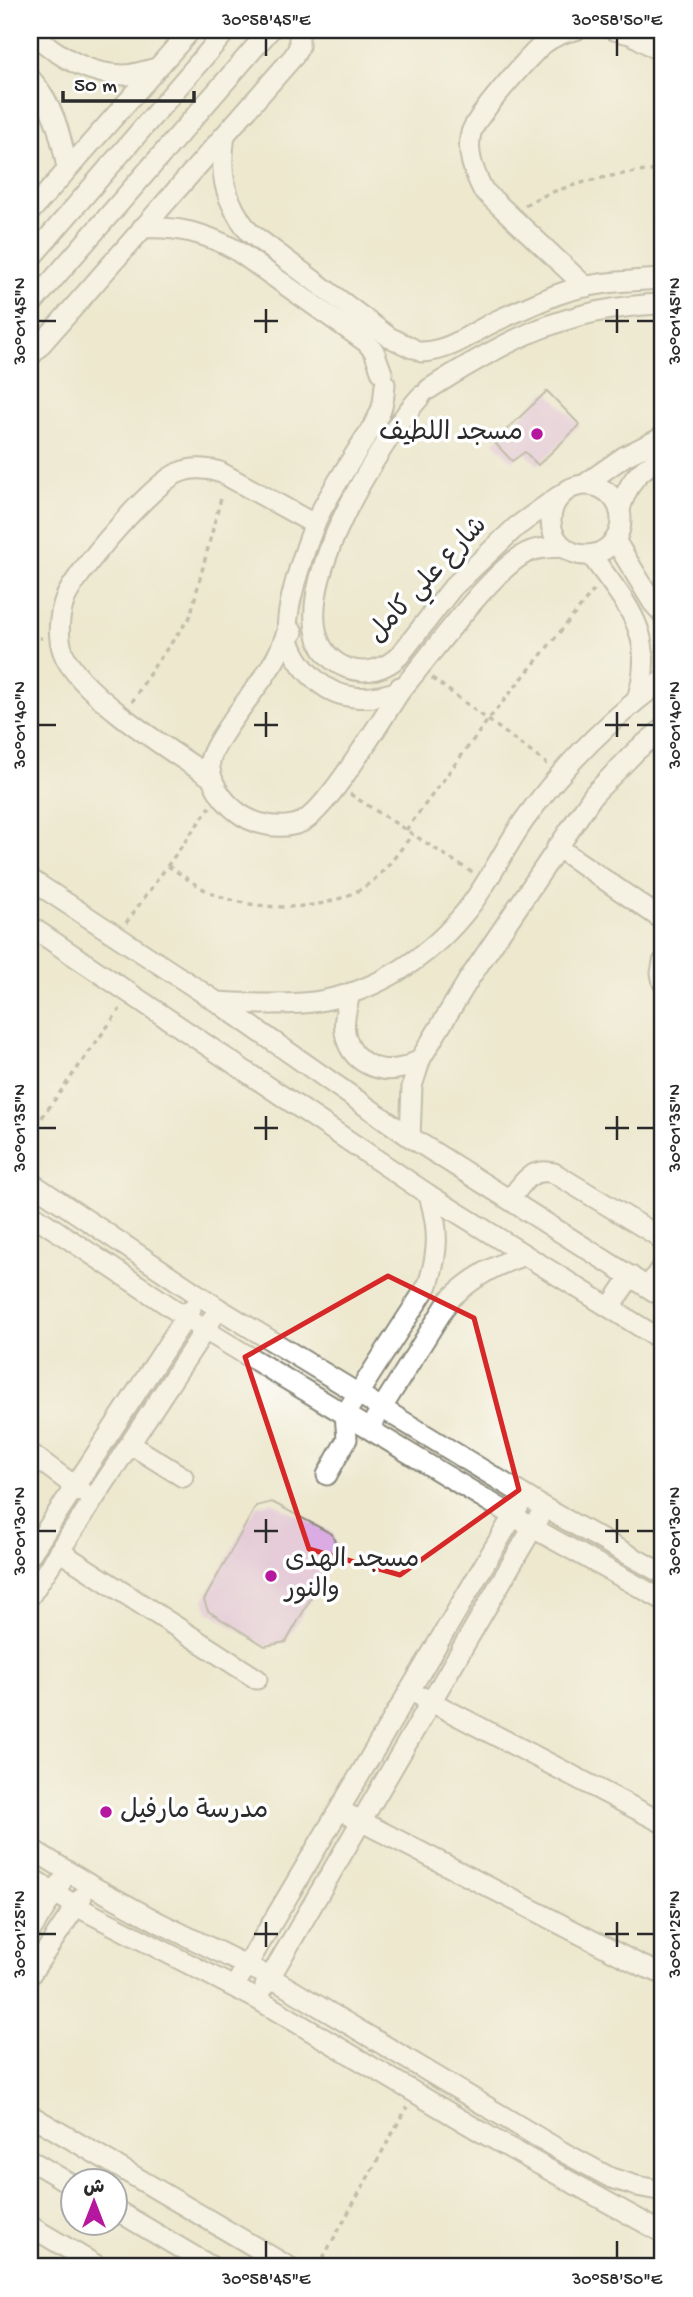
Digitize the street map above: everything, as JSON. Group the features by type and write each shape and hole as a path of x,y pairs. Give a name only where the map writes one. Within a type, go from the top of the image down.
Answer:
{"street":[{"path":"30,212 191,30"},
{"path":"30,259 227,30"},
{"path":"30,306 270,30"},
{"path":"30,357 294,56 299,47 299,30"},
{"path":"576,30 556,36 542,45 481,114 471,132 469,152 473,172 483,190 586,287"},
{"path":"614,30 633,34 663,53"},
{"path":"30,31 64,58 93,71 125,75 157,68"},
{"path":"30,78 52,113 62,140 67,168"},
{"path":"225,135 222,156 227,197 248,232 389,337 430,359 434,369 434,380 401,420 342,516 319,586 314,631 288,632"},
{"path":"142,229 162,227 190,231 218,240 236,250 366,342 374,351 391,393 411,400 495,348 536,330 617,307 663,304"},
{"path":"216,786 210,760 220,739 272,665 288,632 295,589 314,524 381,411 385,363 392,354 401,349 436,351 447,348 504,317 560,293 586,287 663,279"},
{"path":"663,437 625,456 585,484 571,488 559,496 552,509 551,523 555,536 564,547 577,554 591,555 605,550 615,540 621,525 620,509 630,484 638,473 663,457"},
{"name":"شارع علي كامل","path":"314,524 227,475 206,468 177,474 164,481 102,546 75,582 66,598 61,617 60,635 70,666 95,692 144,733 216,786 237,813 259,824 284,827 301,822 314,814 337,785 401,690 489,584 517,559 531,551 564,547"},
{"path":"585,484 600,487 612,496 620,509"},
{"name":"شارع علي كامل","path":"314,631 318,644 327,656 351,670 379,669 392,663 453,587 516,527 559,496"},
{"path":"615,540 653,603 663,614"},
{"path":"591,555 634,615 642,636 645,659 638,699"},
{"path":"288,632 293,653 305,670 321,684 339,694 360,698 381,697 401,690 392,663"},
{"path":"217,1002 266,1005 306,1003 350,993 374,984 431,949 463,915 525,820 560,774 602,729 663,680"},
{"path":"410,1137 412,1086 421,1058 469,979 594,794 637,750 663,729"},
{"path":"556,847 663,920"},
{"path":"30,879 217,1002 410,1137 656,1292 663,1265"},
{"path":"30,926 429,1195 663,1340"},
{"path":"663,962 663,983"},
{"path":"350,993 345,1017 345,1036 354,1054 366,1064 385,1070 404,1068 421,1058"},
{"path":"510,1200 526,1178 534,1172 554,1173 658,1236 663,1243"},
{"path":"30,1182 199,1296 545,1508 663,1574"},
{"path":"327,1475 347,1438 345,1415 428,1285 438,1240 436,1217 429,1195"},
{"path":"30,1213 205,1330 533,1528 663,1600"},
{"path":"347,1438 369,1429 450,1298 484,1271 525,1255"},
{"path":"610,1307 631,1276"},
{"path":"30,1555 199,1296"},
{"path":"30,1596 219,1308"},
{"path":"130,1444 183,1477"},
{"path":"30,1453 93,1500"},
{"path":"234,1987 525,1496"},
{"path":"257,1999 545,1508"},
{"path":"59,1551 257,1679"},
{"path":"410,1690 663,1823"},
{"path":"339,1810 663,1975"},
{"path":"30,1847 90,1885 270,1977 561,2151 611,2178 663,2191"},
{"path":"30,1932 68,1872"},
{"path":"30,1877 76,1906 257,1999 415,2093 663,2234"},
{"path":"30,1975 90,1885"},
{"path":"30,2115 289,2267"},
{"path":"30,2160 60,2178"},
{"path":"130,2218 212,2267"},
{"path":"30,2226 99,2267"}],"path":[{"path":"509,216 529,202 589,182 624,173 663,171"},
{"path":"124,716 153,668 190,617 227,475"},
{"path":"406,830 488,720 606,576"},
{"path":"419,669 560,774"},
{"path":"337,785 485,881"},
{"path":"116,936 168,866 216,786"},
{"path":"168,866 217,895 244,903 300,907 335,900 358,891 378,877 412,834"},
{"path":"30,1134 132,993"},
{"path":"318,2267 415,2093"}],"highlighted area":[{"path":"388,1276 474,1318 519,1490 400,1575 309,1549 245,1357"}],"building":[{"name":"مسجد اللطيف","path":"547,391 580,425 538,465 525,452 512,461 494,442"},
{"name":"مسجد الهدى والنور","path":"272,1502 332,1534 338,1551 286,1642 265,1646 208,1611 204,1600 256,1506"}],"place":[{"name":"مسجد اللطيف","path":"537,434"},
{"name":"مسجد الهدى والنور","path":"271,1576"},
{"name":"مدرسة مارفيل","path":"106,1812"}]}
